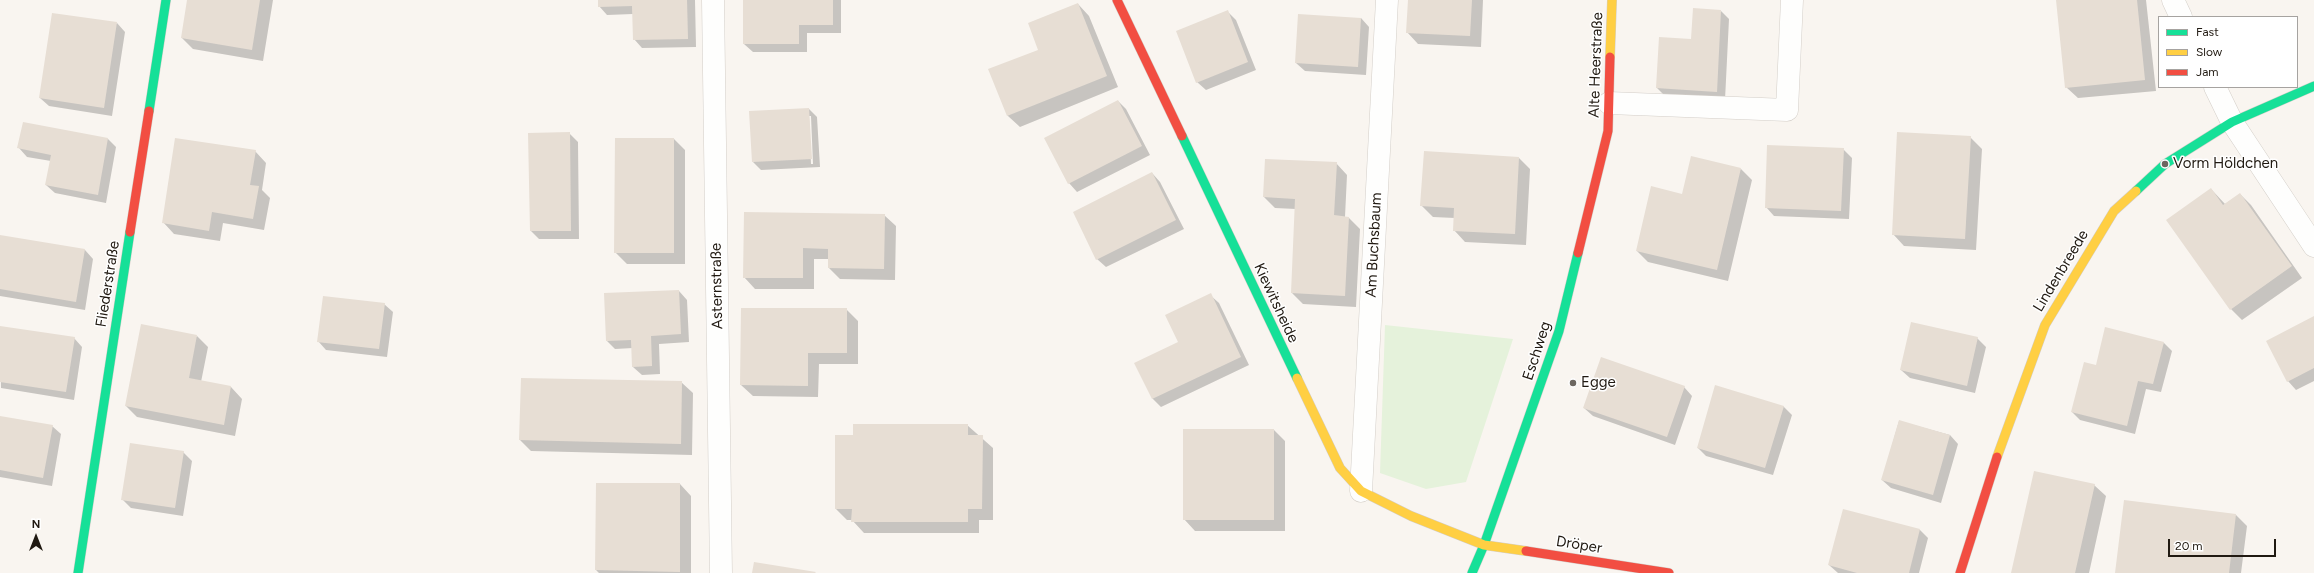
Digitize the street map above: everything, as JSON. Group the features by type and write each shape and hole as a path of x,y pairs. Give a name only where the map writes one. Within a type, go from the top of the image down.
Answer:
{"street":[{"name":"Fliederstraße","path":"78,573 166,0"},
{"name":"Asternstraße","path":"713,0 721,573"},
{"name":"Kiewitsheide","path":"1117,0 1340,468 1361,491 1411,516 1484,545"},
{"name":"Am Buchsbaum","path":"1361,491 1387,0"},
{"name":"Alte Heerstraße","path":"1608,131 1612,0"},
{"path":"1609,103 1787,110 1792,0"},
{"path":"2173,0 2181,16"},
{"name":"Lindenbreede","path":"1960,573 1997,458 2045,325 2114,211 2165,164 2232,122 2314,86"},
{"path":"2215,88 2232,122 2314,246"},
{"name":"Eschweg","path":"1472,573 1484,545 1559,331 1608,131"},
{"name":"Dröper","path":"1484,545 1669,573"}],"green space":[{"path":"1385,325 1513,339 1466,482 1426,489 1380,473"}],"building":[{"path":"187,0 260,0 252,50 181,38"},
{"path":"598,0 687,0 688,39 633,40 632,6 598,7"},
{"path":"743,0 833,0 833,25 799,25 799,44 743,44"},
{"path":"1408,0 1472,0 1470,36 1406,33"},
{"path":"2056,0 2137,0 2145,80 2065,88"},
{"path":"1078,3 1107,76 1007,116 988,69 1038,50 1028,23"},
{"path":"1693,8 1721,10 1717,92 1656,88 1659,37 1691,39"},
{"path":"1228,10 1248,62 1196,83 1176,31"},
{"path":"52,13 117,22 104,108 39,98"},
{"path":"1298,14 1361,18 1358,67 1295,63"},
{"path":"1118,100 1142,146 1068,184 1044,138"},
{"path":"809,108 812,159 752,162 749,111"},
{"path":"23,122 108,138 98,195 45,185 51,155 17,148"},
{"path":"570,132 571,231 530,231 528,133"},
{"path":"1897,132 1971,136 1965,239 1892,235"},
{"path":"175,138 256,150 250,185 259,186 253,219 212,212 209,231 162,223"},
{"path":"615,138 674,138 674,253 614,253"},
{"path":"1767,145 1844,148 1841,211 1765,208"},
{"path":"1424,151 1519,157 1515,234 1453,231 1454,208 1420,206"},
{"path":"1691,156 1741,168 1717,270 1636,251 1651,186 1682,194"},
{"path":"1265,159 1337,162 1334,215 1349,217 1345,296 1291,293 1295,199 1263,197"},
{"path":"1152,172 1176,220 1096,260 1073,212"},
{"path":"2211,188 2223,205 2240,193 2292,266 2230,310 2166,220"},
{"path":"744,212 885,214 884,269 828,268 828,249 803,248 803,278 743,278"},
{"path":"0,235 85,249 76,302 0,289"},
{"path":"679,290 681,334 651,336 652,366 632,367 631,340 606,341 604,293"},
{"path":"1211,293 1241,357 1152,399 1134,363 1178,342 1165,315"},
{"path":"323,296 385,303 379,349 317,342"},
{"path":"741,308 847,308 847,353 808,353 808,386 740,385"},
{"path":"2314,316 2314,368 2287,382 2266,341"},
{"path":"1911,322 1978,337 1967,386 1900,370"},
{"path":"141,324 197,335 189,378 231,386 224,425 125,406"},
{"path":"0,326 75,337 66,392 0,382"},
{"path":"2105,327 2164,342 2153,384 2138,381 2127,426 2071,412 2084,362 2096,365"},
{"path":"1601,357 1685,386 1667,437 1583,408"},
{"path":"521,378 682,381 681,444 519,440"},
{"path":"1715,385 1784,406 1765,468 1697,448"},
{"path":"0,416 53,425 43,478 0,470"},
{"path":"1899,420 1950,435 1933,495 1881,480"},
{"path":"853,424 968,424 968,435 983,435 982,509 968,509 968,522 851,522 852,509 835,509 835,435 853,435"},
{"path":"1183,429 1274,429 1274,520 1183,520"},
{"path":"130,443 184,451 175,508 121,500"},
{"path":"2034,471 2095,484 2075,573 2011,573"},
{"path":"596,483 680,483 680,572 595,570"},
{"path":"2124,500 2236,514 2229,573 2115,573"},
{"path":"1843,509 1920,529 1909,573 1857,573 1828,565"},
{"path":"754,562 816,572 752,573"}],"traffic: fast":[{"path":"149,111 166,0"},
{"path":"2136,191 2165,164 2232,122 2314,86"},
{"path":"1182,136 1297,378"},
{"path":"78,573 130,232"},
{"path":"1472,573 1484,545 1559,331 1578,253"}],"traffic: slow":[{"path":"1610,57 1612,0"},
{"path":"1997,457 2045,325 2114,211 2136,191"},
{"path":"1297,378 1340,468 1361,491 1411,516 1484,545 1526,551"}],"traffic: jam":[{"path":"1117,0 1182,136"},
{"path":"1578,253 1608,131 1610,57"},
{"path":"130,232 149,111"},
{"path":"1960,573 1997,457"},
{"path":"1526,551 1669,573"}],"place":[{"name":"Vorm Höldchen","path":"2165,164"},
{"name":"Egge","path":"1573,383"}]}
